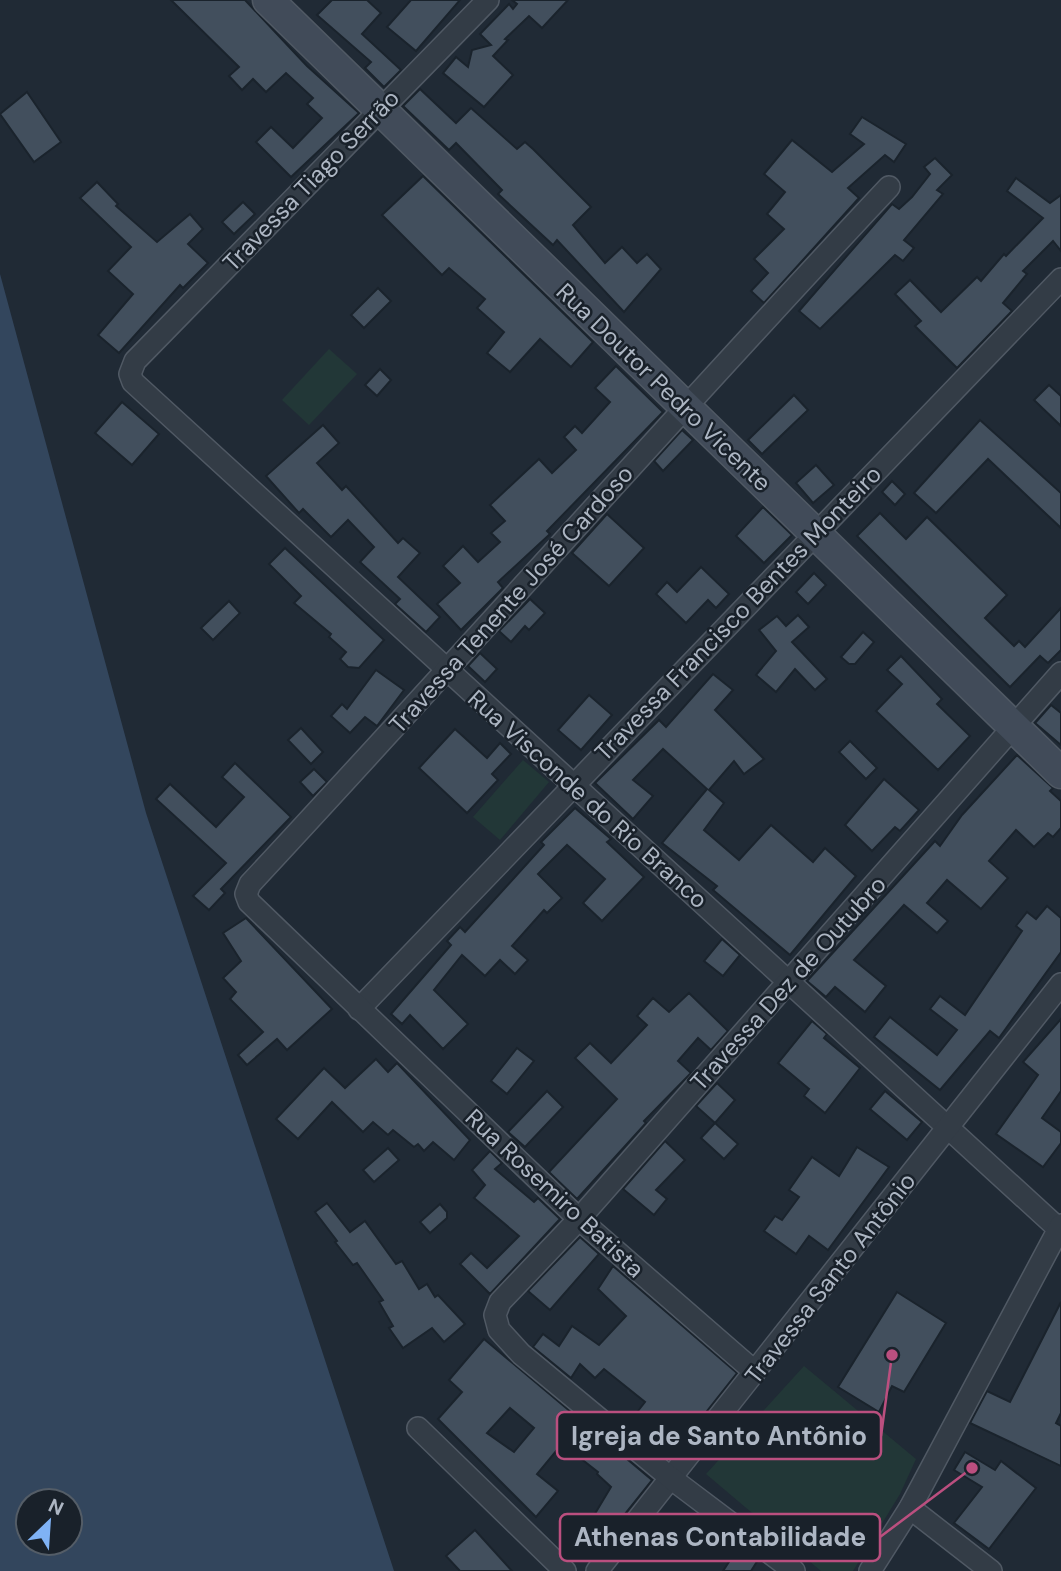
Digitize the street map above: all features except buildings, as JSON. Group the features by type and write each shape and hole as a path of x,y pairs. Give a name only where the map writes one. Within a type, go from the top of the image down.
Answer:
{"street":[{"name":"Rua Doutor Pedro Vicente","path":"268,0 1061,773"},
{"name":"Travessa Tiago Serrão","path":"135,361 488,0"},
{"name":"Travessa Tenente José Cardoso","path":"359,1009 249,902 246,894 250,884 448,672 683,406 889,187"},
{"name":"Travessa Francisco Bentes Monteiro","path":"359,1009 1061,279"},
{"name":"Rua Visconde do Rio Branco","path":"135,361 130,374 133,382 1060,1228"},
{"name":"Travessa Dez de Outubro","path":"672,1479 504,1337 495,1315 510,1289 579,1219 1061,673"},
{"name":"Travessa Santo Antônio","path":"597,1571 1061,984"},
{"name":"Rua Rosemiro Batista","path":"359,1009 579,1219 755,1372"},
{"path":"870,1571 909,1508 1060,1228"},
{"path":"418,1428 565,1571"},
{"path":"672,1479 794,1571"},
{"path":"909,1508 991,1571"}],"green space":[{"path":"329,349 357,374 309,425 282,400"},
{"path":"523,760 549,782 500,840 473,817"},
{"path":"804,1366 916,1459 900,1494 853,1571 821,1571 706,1474"}],"water":[{"path":"0,274 146,813 394,1571 0,1571"}],"place":[{"name":"Igreja de Santo Antônio","path":"892,1355"},
{"name":"Athenas Contabilidade","path":"972,1468"}]}
